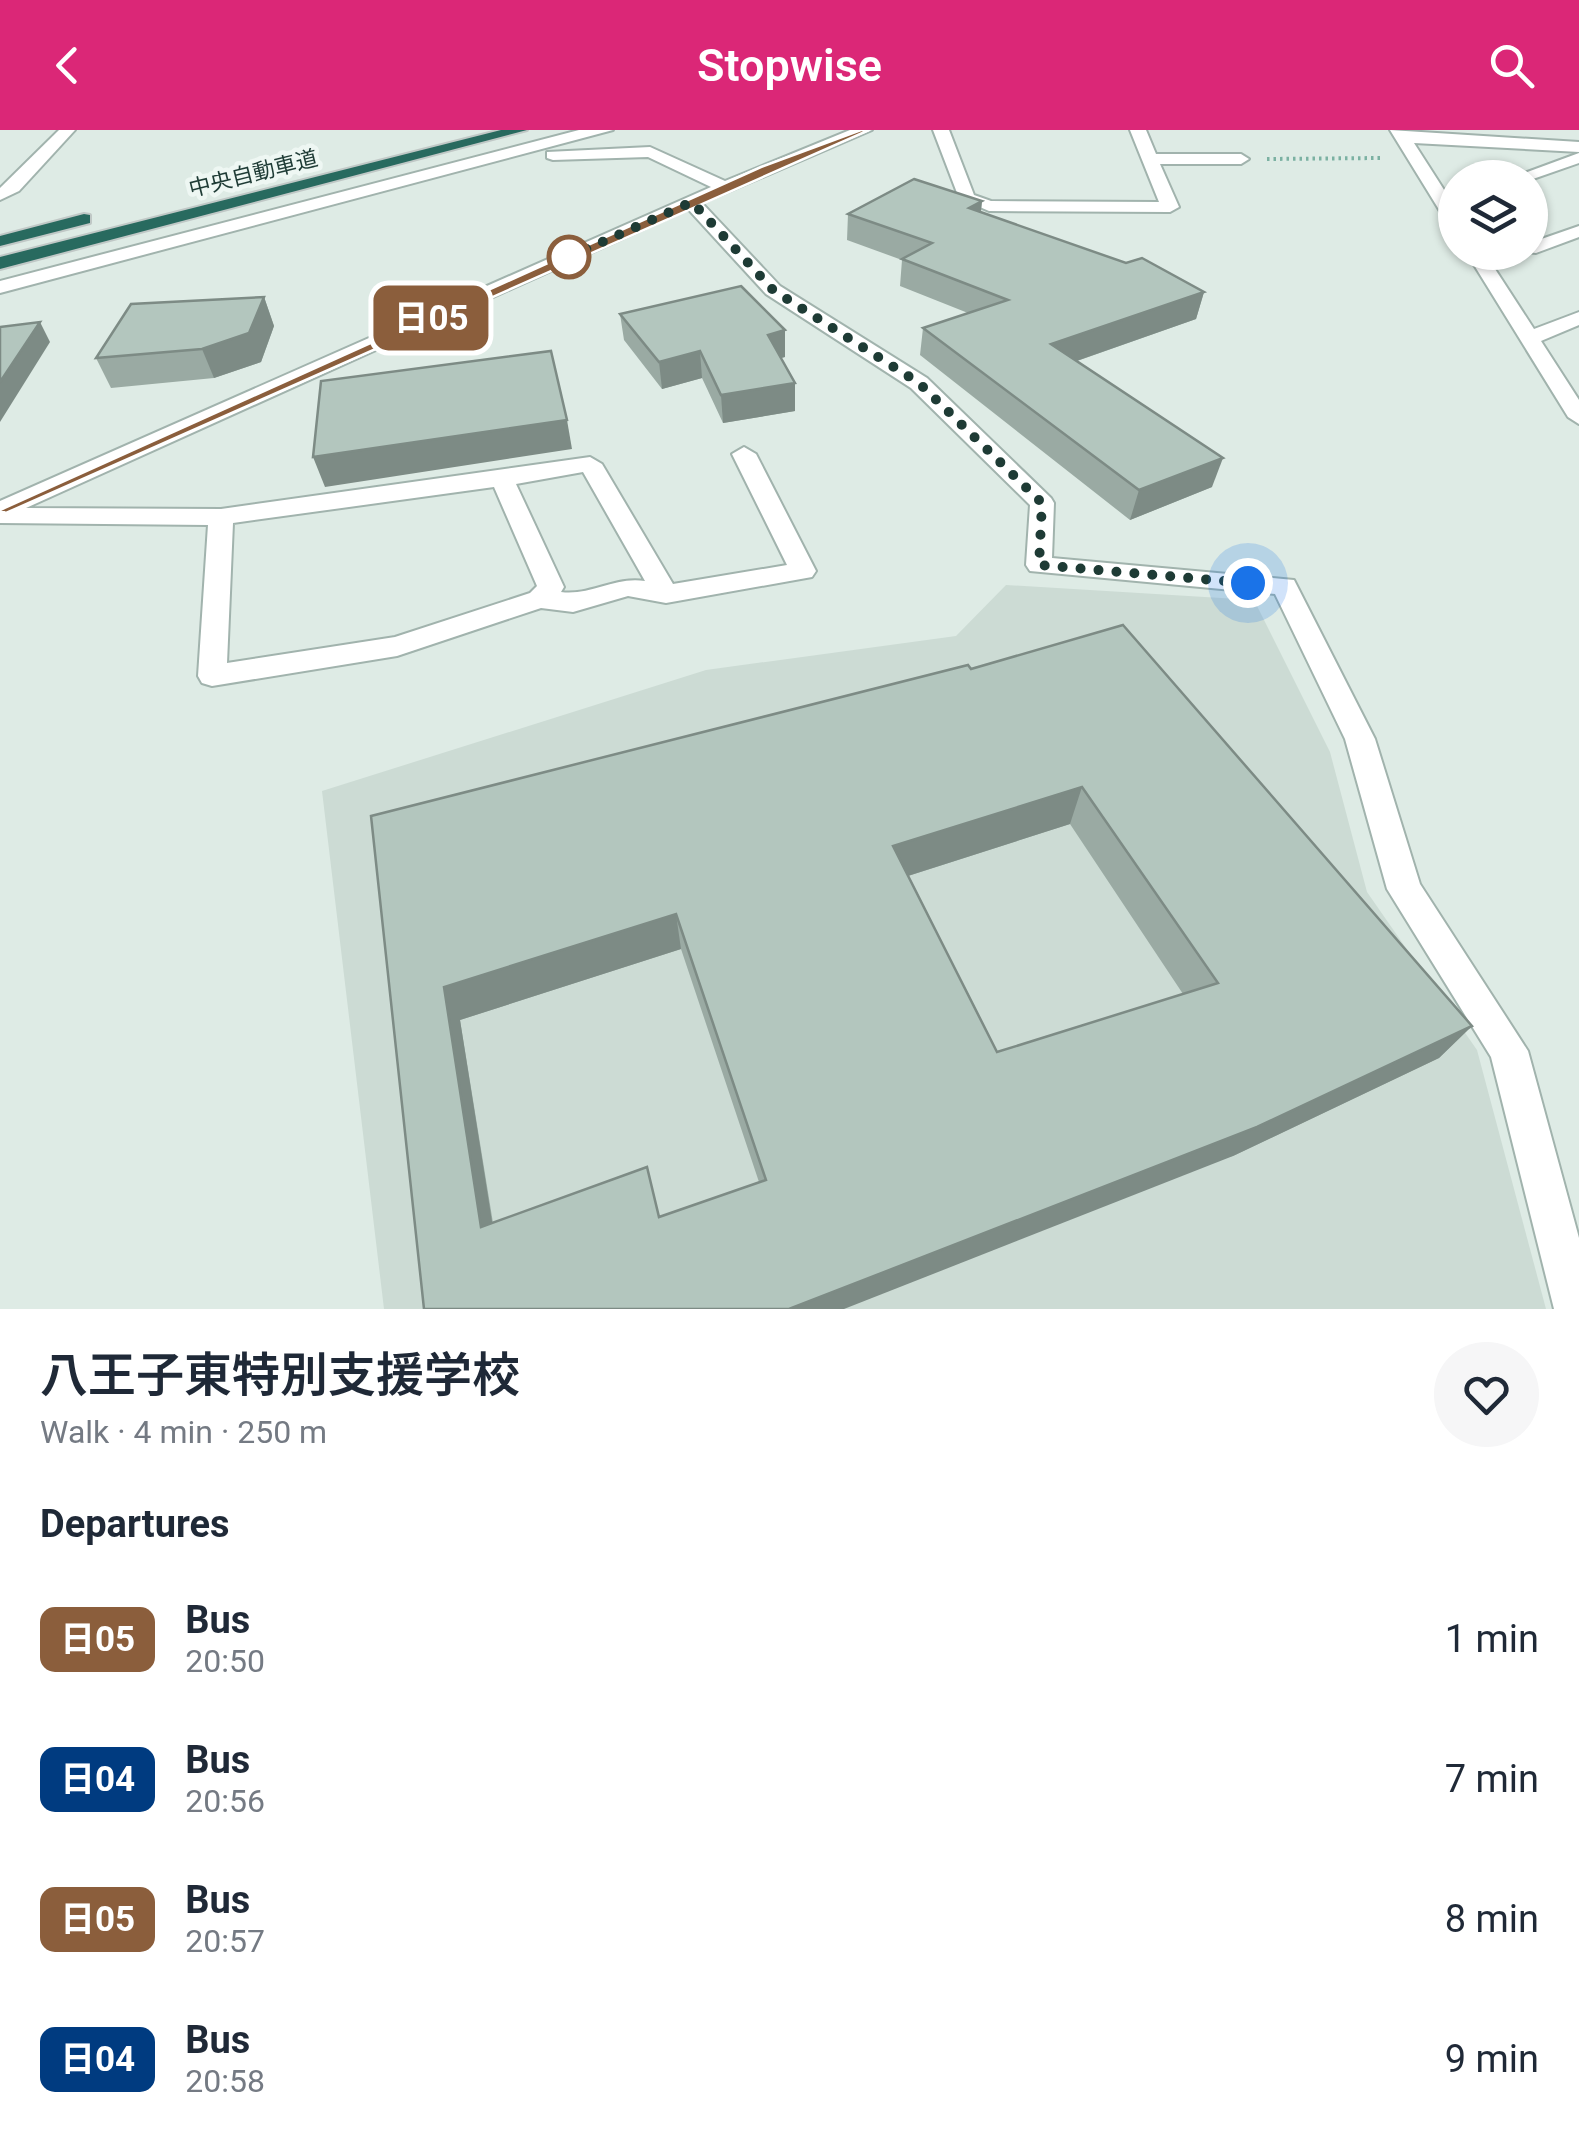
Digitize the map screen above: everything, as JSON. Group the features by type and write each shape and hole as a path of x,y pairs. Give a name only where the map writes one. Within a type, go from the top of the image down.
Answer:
{"highway":[{"name":"中央自動車道","path":"0,266 128,228 519,130"},
{"path":"0,241 111,212"}],"street":[{"path":"0,288 484,158 605,130"},
{"path":"0,513 725,187 864,130"},
{"path":"941,130 967,198 989,206 1170,207 1138,130"},
{"path":"1552,130 1579,139"},
{"path":"0,174 64,133"},
{"path":"0,194 13,187 64,133"},
{"path":"1400,134 1579,147"},
{"path":"1400,134 1438,186"},
{"path":"484,158 650,152 725,187"},
{"path":"1150,158 1241,159"},
{"path":"1548,168 1579,158"},
{"path":"692,202 773,290 919,383 1042,503 1039,565 1285,586 1360,739 1404,889 1509,1051 1575,1291"},
{"path":"1548,242 1579,231"},
{"path":"1486,270 1579,417"},
{"path":"1530,338 1579,318"},
{"path":"221,517 212,676 397,646 540,599 573,603 628,587 666,594 804,571 744,454"},
{"path":"0,513 221,517 590,464 666,594"},
{"path":"502,478 551,586 540,599"}],"path":[{"path":"1241,159 1416,158"}],"shaded area":[{"path":"1006,585 1254,600 1330,752 1367,892 1477,1050 1546,1309 384,1309 322,791 706,670 956,636"}],"building":[{"path":"914,179 982,201 969,208 1126,263 1142,258 1204,292 1051,344 1223,458 1139,490 923,328 1008,300 902,259 932,243 848,214"},
{"path":"741,286 785,330 768,335 795,383 721,395 700,351 659,362 620,314"},
{"path":"264,297 249,333 202,349 96,358 131,304"},
{"path":"40,322 0,382 0,327"},
{"path":"551,351 567,420 313,457 321,381"},
{"path":"1123,625 1472,1026 1257,1127 789,1309 424,1309 371,816 968,665 971,669","holes":["1082,787 1218,983 997,1052 893,846","676,914 766,1180 659,1217 647,1167 481,1227 444,987"]}],"bus line":[{"name":"日05","path":"0,510 764,169 864,130"}],"route":[{"path":"569,257 553,264 692,202 704,220 773,290 919,383 1042,503 1039,565 1248,583"}]}
